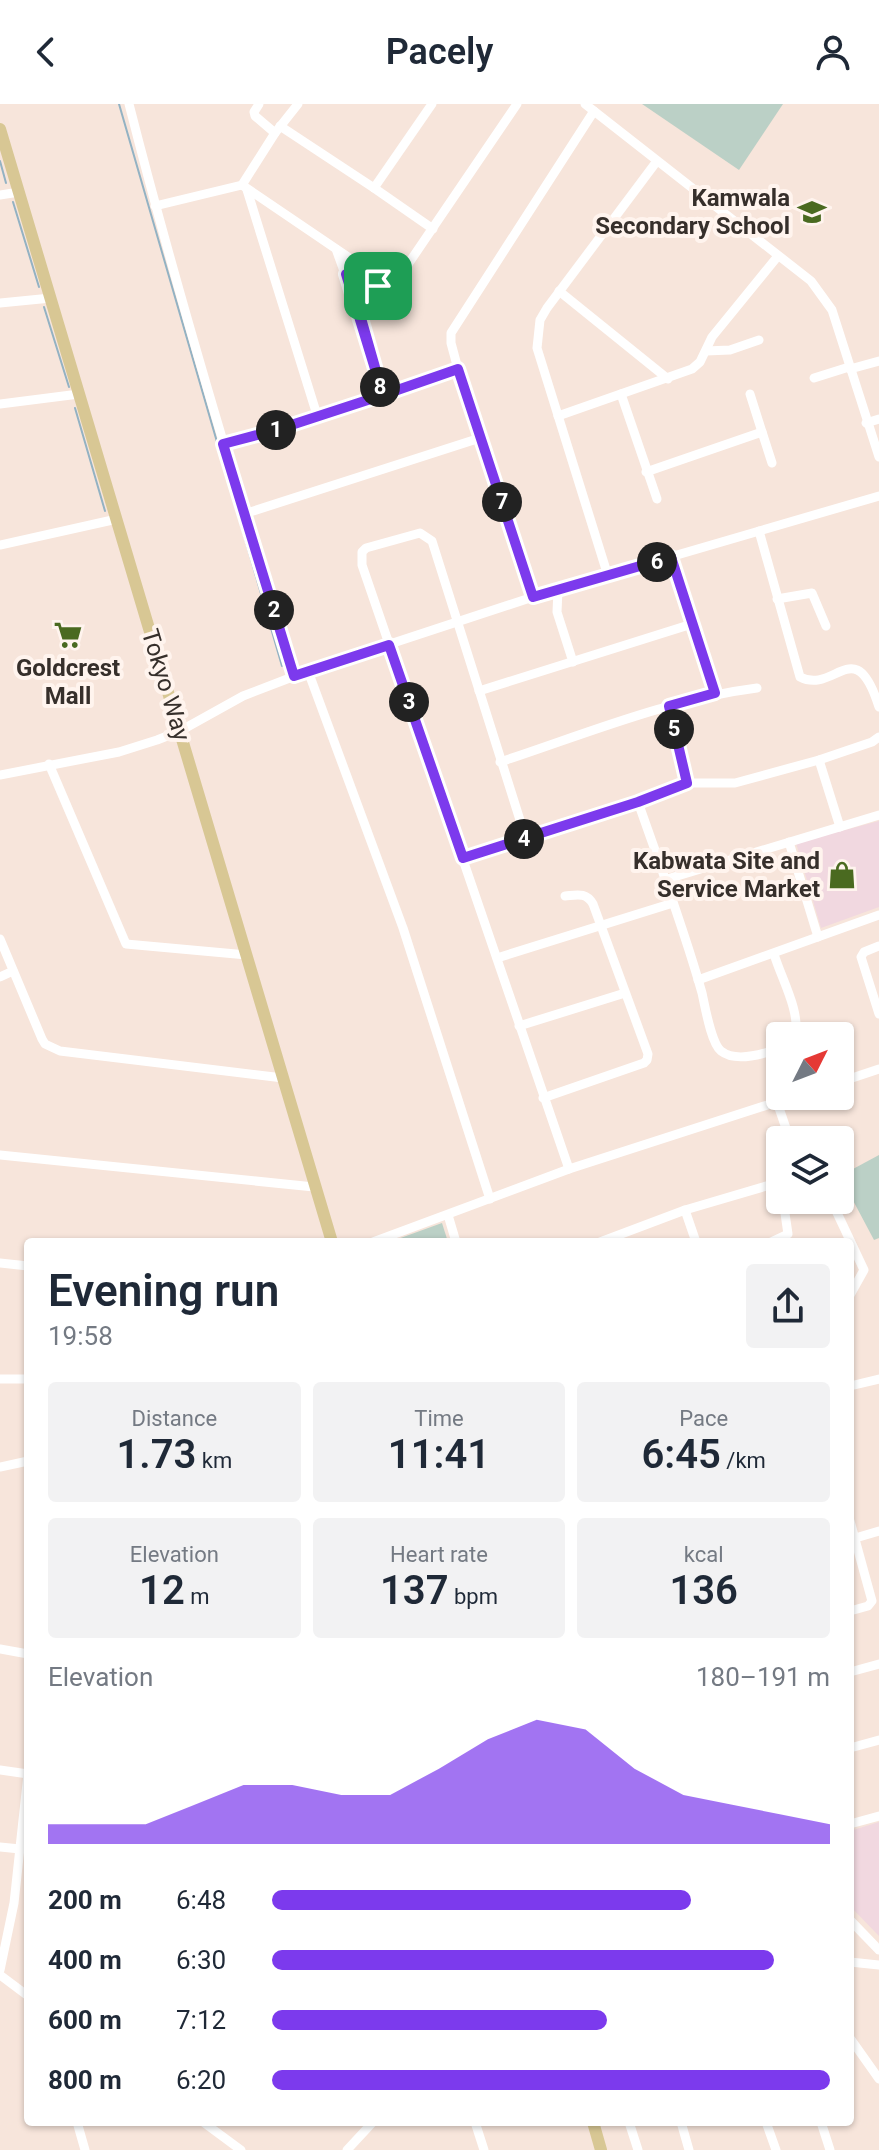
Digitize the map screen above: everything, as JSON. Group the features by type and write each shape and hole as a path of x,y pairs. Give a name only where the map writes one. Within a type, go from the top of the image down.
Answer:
{"main road":[{"name":"Tokyo Way","path":"0,129 331,1238"},
{"path":"594,2126 601,2150"}],"street":[{"path":"129,104 223,444 294,676"},
{"path":"259,104 255,116 374,188 433,229"},
{"path":"298,104 278,129 244,188 317,415"},
{"path":"374,188 432,104"},
{"path":"346,274 380,283 396,282 517,104"},
{"path":"585,104 811,281 832,310 879,457"},
{"path":"533,597 458,369 451,333 594,111"},
{"path":"608,576 537,348 540,320 657,161"},
{"path":"155,206 244,188 336,249 380,283"},
{"path":"0,195 19,192"},
{"path":"336,249 361,318 383,395"},
{"path":"558,416 692,369 700,362 712,337 778,256"},
{"path":"361,318 380,283"},
{"path":"559,291 668,379"},
{"path":"0,303 51,298"},
{"path":"706,351 718,353 759,340"},
{"path":"814,378 879,361"},
{"path":"223,444 458,369"},
{"path":"0,404 79,394"},
{"path":"621,394 657,499"},
{"path":"750,394 772,463"},
{"path":"866,423 879,419"},
{"path":"646,472 762,432"},
{"path":"244,514 480,438"},
{"path":"0,775 119,752 180,731 243,696 308,671 533,597 879,496"},
{"path":"0,545 117,519"},
{"path":"759,531 800,677 811,680 861,670 877,694 879,707"},
{"path":"526,839 436,550 427,535 420,533 366,548 362,552 362,565 569,1169"},
{"path":"671,557 715,693"},
{"path":"558,590 557,612 573,662"},
{"path":"777,599 812,593 826,626"},
{"path":"479,691 692,624"},
{"path":"308,671 403,928 490,1199"},
{"path":"500,762 669,706 715,693 757,688"},
{"path":"669,706 687,783"},
{"path":"463,858 638,802 687,783 735,783 819,760 879,737"},
{"path":"819,760 840,827"},
{"path":"49,764 126,944 247,955"},
{"path":"638,802 698,980 716,1045 720,1050 743,1056 766,1053"},
{"path":"664,880 879,815"},
{"path":"789,842 818,937"},
{"path":"543,1098 644,1063 648,1054 589,897 565,896"},
{"path":"497,958 673,903"},
{"path":"698,980 879,915"},
{"path":"0,939 42,1039 54,1049 283,1078"},
{"path":"879,946 864,952 861,957 879,1011"},
{"path":"774,954 796,1022"},
{"path":"0,977 13,971"},
{"path":"519,1026 625,993"},
{"path":"854,1077 879,1069"},
{"path":"384,1238 569,1169 766,1106"},
{"path":"0,1155 314,1187"},
{"path":"620,1238 685,1210 766,1187"},
{"path":"685,1210 695,1238"},
{"path":"780,1238 788,1234 785,1214"},
{"path":"838,1214 849,1238"},
{"path":"448,1215 455,1238"},
{"path":"854,1249 864,1270 854,1288"},
{"path":"0,1263 24,1266"},
{"path":"0,1379 24,1379"},
{"path":"854,1385 878,1382"},
{"path":"0,1467 24,1462"},
{"path":"854,1538 879,1531"},
{"path":"854,1545 872,1601 868,1606 854,1610"},
{"path":"0,1649 24,1653"},
{"path":"854,1671 879,1664"},
{"path":"854,1747 879,1740"},
{"path":"0,1770 24,1773"},
{"path":"24,1812 14,1903 0,1973 24,1993"},
{"path":"854,1823 879,1816"},
{"path":"0,1847 20,1849"},
{"path":"854,1924 879,1950"},
{"path":"854,1962 879,1965"},
{"path":"854,2044 879,2079"},
{"path":"78,2126 85,2150"},
{"path":"208,2126 241,2150"},
{"path":"347,2150 369,2126"},
{"path":"476,2126 484,2150"},
{"path":"630,2126 638,2150"},
{"path":"682,2126 689,2150"},
{"path":"770,2126 776,2150"},
{"path":"822,2126 830,2150"}],"shaded area":[{"name":"Kabwata Site and Service Market","path":"879,821 879,907 821,928 796,843"},
{"path":"879,1822 879,1936 854,1910 854,1830"}],"green space":[{"path":"642,104 783,104 739,170"},
{"path":"879,1155 879,1238 874,1240 854,1202 854,1168"},
{"path":"442,1223 447,1238 401,1238"}],"waterway":[{"path":"119,104 282,666"},
{"path":"0,161 6,183"},
{"path":"13,202 39,287"},
{"path":"44,307 69,387"},
{"path":"75,408 105,511"}],"place":[{"name":"Kamwala Secondary School","path":"812,212"},
{"name":"Goldcrest Mall","path":"68,635"},
{"name":"Kabwata Site and Service Market","path":"842,875"}],"route":[{"path":"378,286 346,274 383,395 458,369 533,597 671,557 715,693 669,706 687,783 638,802 463,858 389,645 294,676 223,444 383,395 361,318 378,286"}]}
